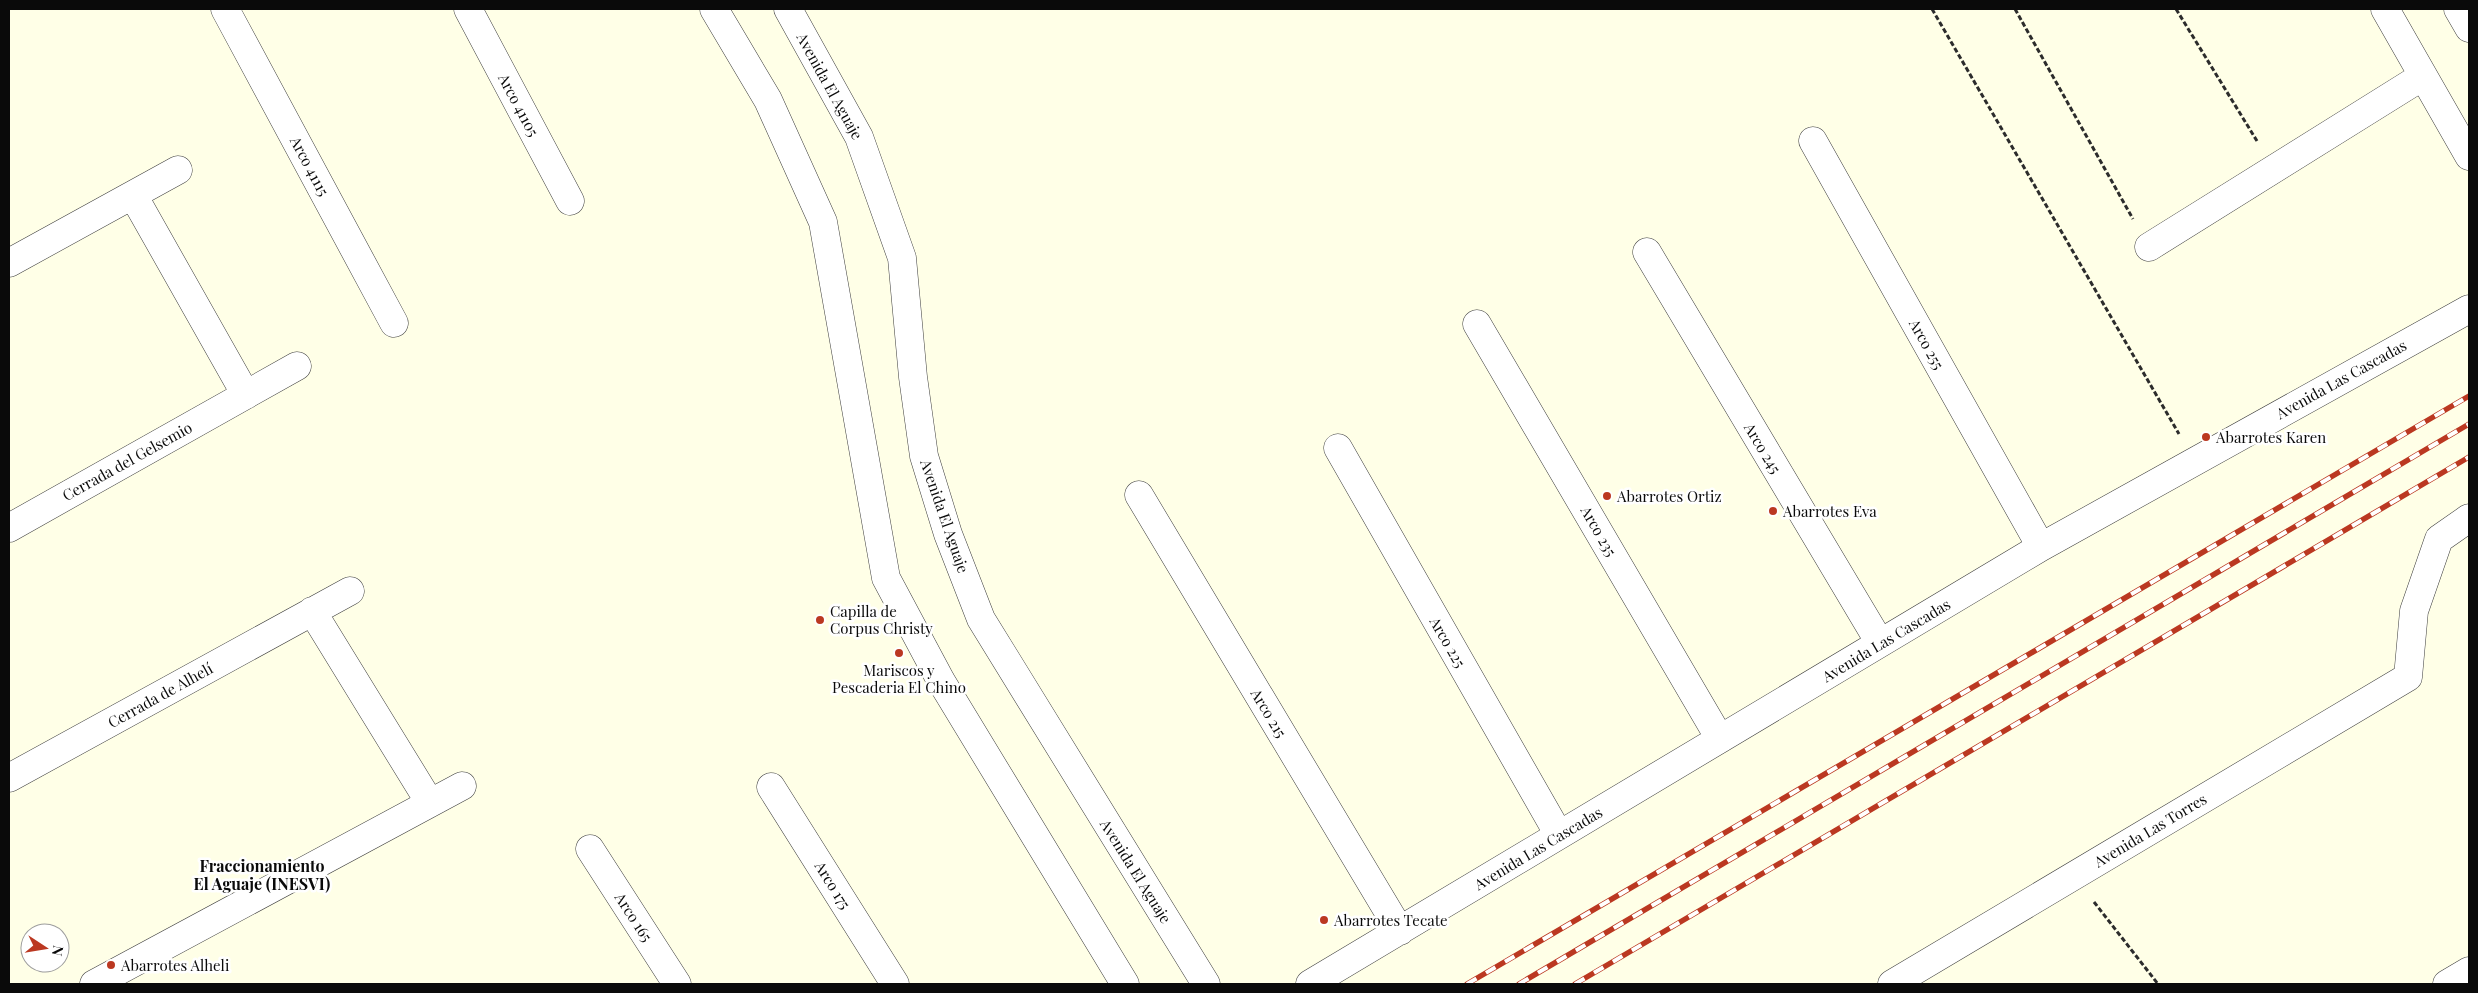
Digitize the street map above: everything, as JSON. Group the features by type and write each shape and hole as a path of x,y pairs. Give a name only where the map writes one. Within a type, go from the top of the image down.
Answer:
{"street":[{"name":"Arco 41115","path":"225,9 394,323"},
{"name":"Arco 41105","path":"468,9 570,201"},
{"path":"714,9 768,100 823,222 886,578 941,681 1125,984"},
{"name":"Avenida El Aguaje","path":"788,9 859,137 902,258 913,376 924,456 948,534 981,619 1206,984"},
{"path":"2385,9 2469,156"},
{"path":"2458,9 2469,28"},
{"path":"2149,247 2423,76"},
{"name":"Arco 255","path":"1813,141 2041,547"},
{"path":"9,263 178,170"},
{"path":"133,195 246,395"},
{"name":"Arco 245","path":"1647,252 1880,643"},
{"name":"Avenida Las Cascadas","path":"1310,984 2041,547 2194,460 2469,309"},
{"name":"Arco 235","path":"1477,324 1720,739"},
{"name":"Cerrada del Gelsemio","path":"9,528 297,366"},
{"name":"Arco 225","path":"1338,448 1559,835"},
{"name":"Arco 215","path":"1139,495 1400,931"},
{"name":"Avenida Las Torres","path":"1892,984 2408,677 2414,611 2439,540 2469,518"},
{"name":"Cerrada de Alhelí","path":"9,778 350,591"},
{"path":"312,612 430,803"},
{"path":"94,984 462,786"},
{"name":"Arco 175","path":"771,787 895,984"},
{"name":"Arco 165","path":"590,849 677,984"},
{"path":"2447,984 2469,971"}],"path":[{"path":"1932,9 2194,460"},
{"path":"2015,9 2149,247"},
{"path":"2176,9 2274,169"},
{"path":"2074,876 2158,984"}],"railway":[{"path":"1467,984 2469,396"},
{"path":"1519,984 2469,424"},
{"path":"1575,984 2469,457"}],"place":[{"name":"Abarrotes Karen","path":"2206,437"},
{"name":"Abarrotes Ortiz","path":"1607,496"},
{"name":"Abarrotes Eva","path":"1773,511"},
{"name":"Capilla de Corpus Christy","path":"820,620"},
{"name":"Mariscos y Pescaderia El Chino","path":"899,653"},
{"name":"Abarrotes Tecate","path":"1324,920"},
{"name":"Abarrotes Alheli","path":"111,965"}],"district":[{"name":"Fraccionamiento El Aguaje (INESVI)","path":"262,874"}]}
